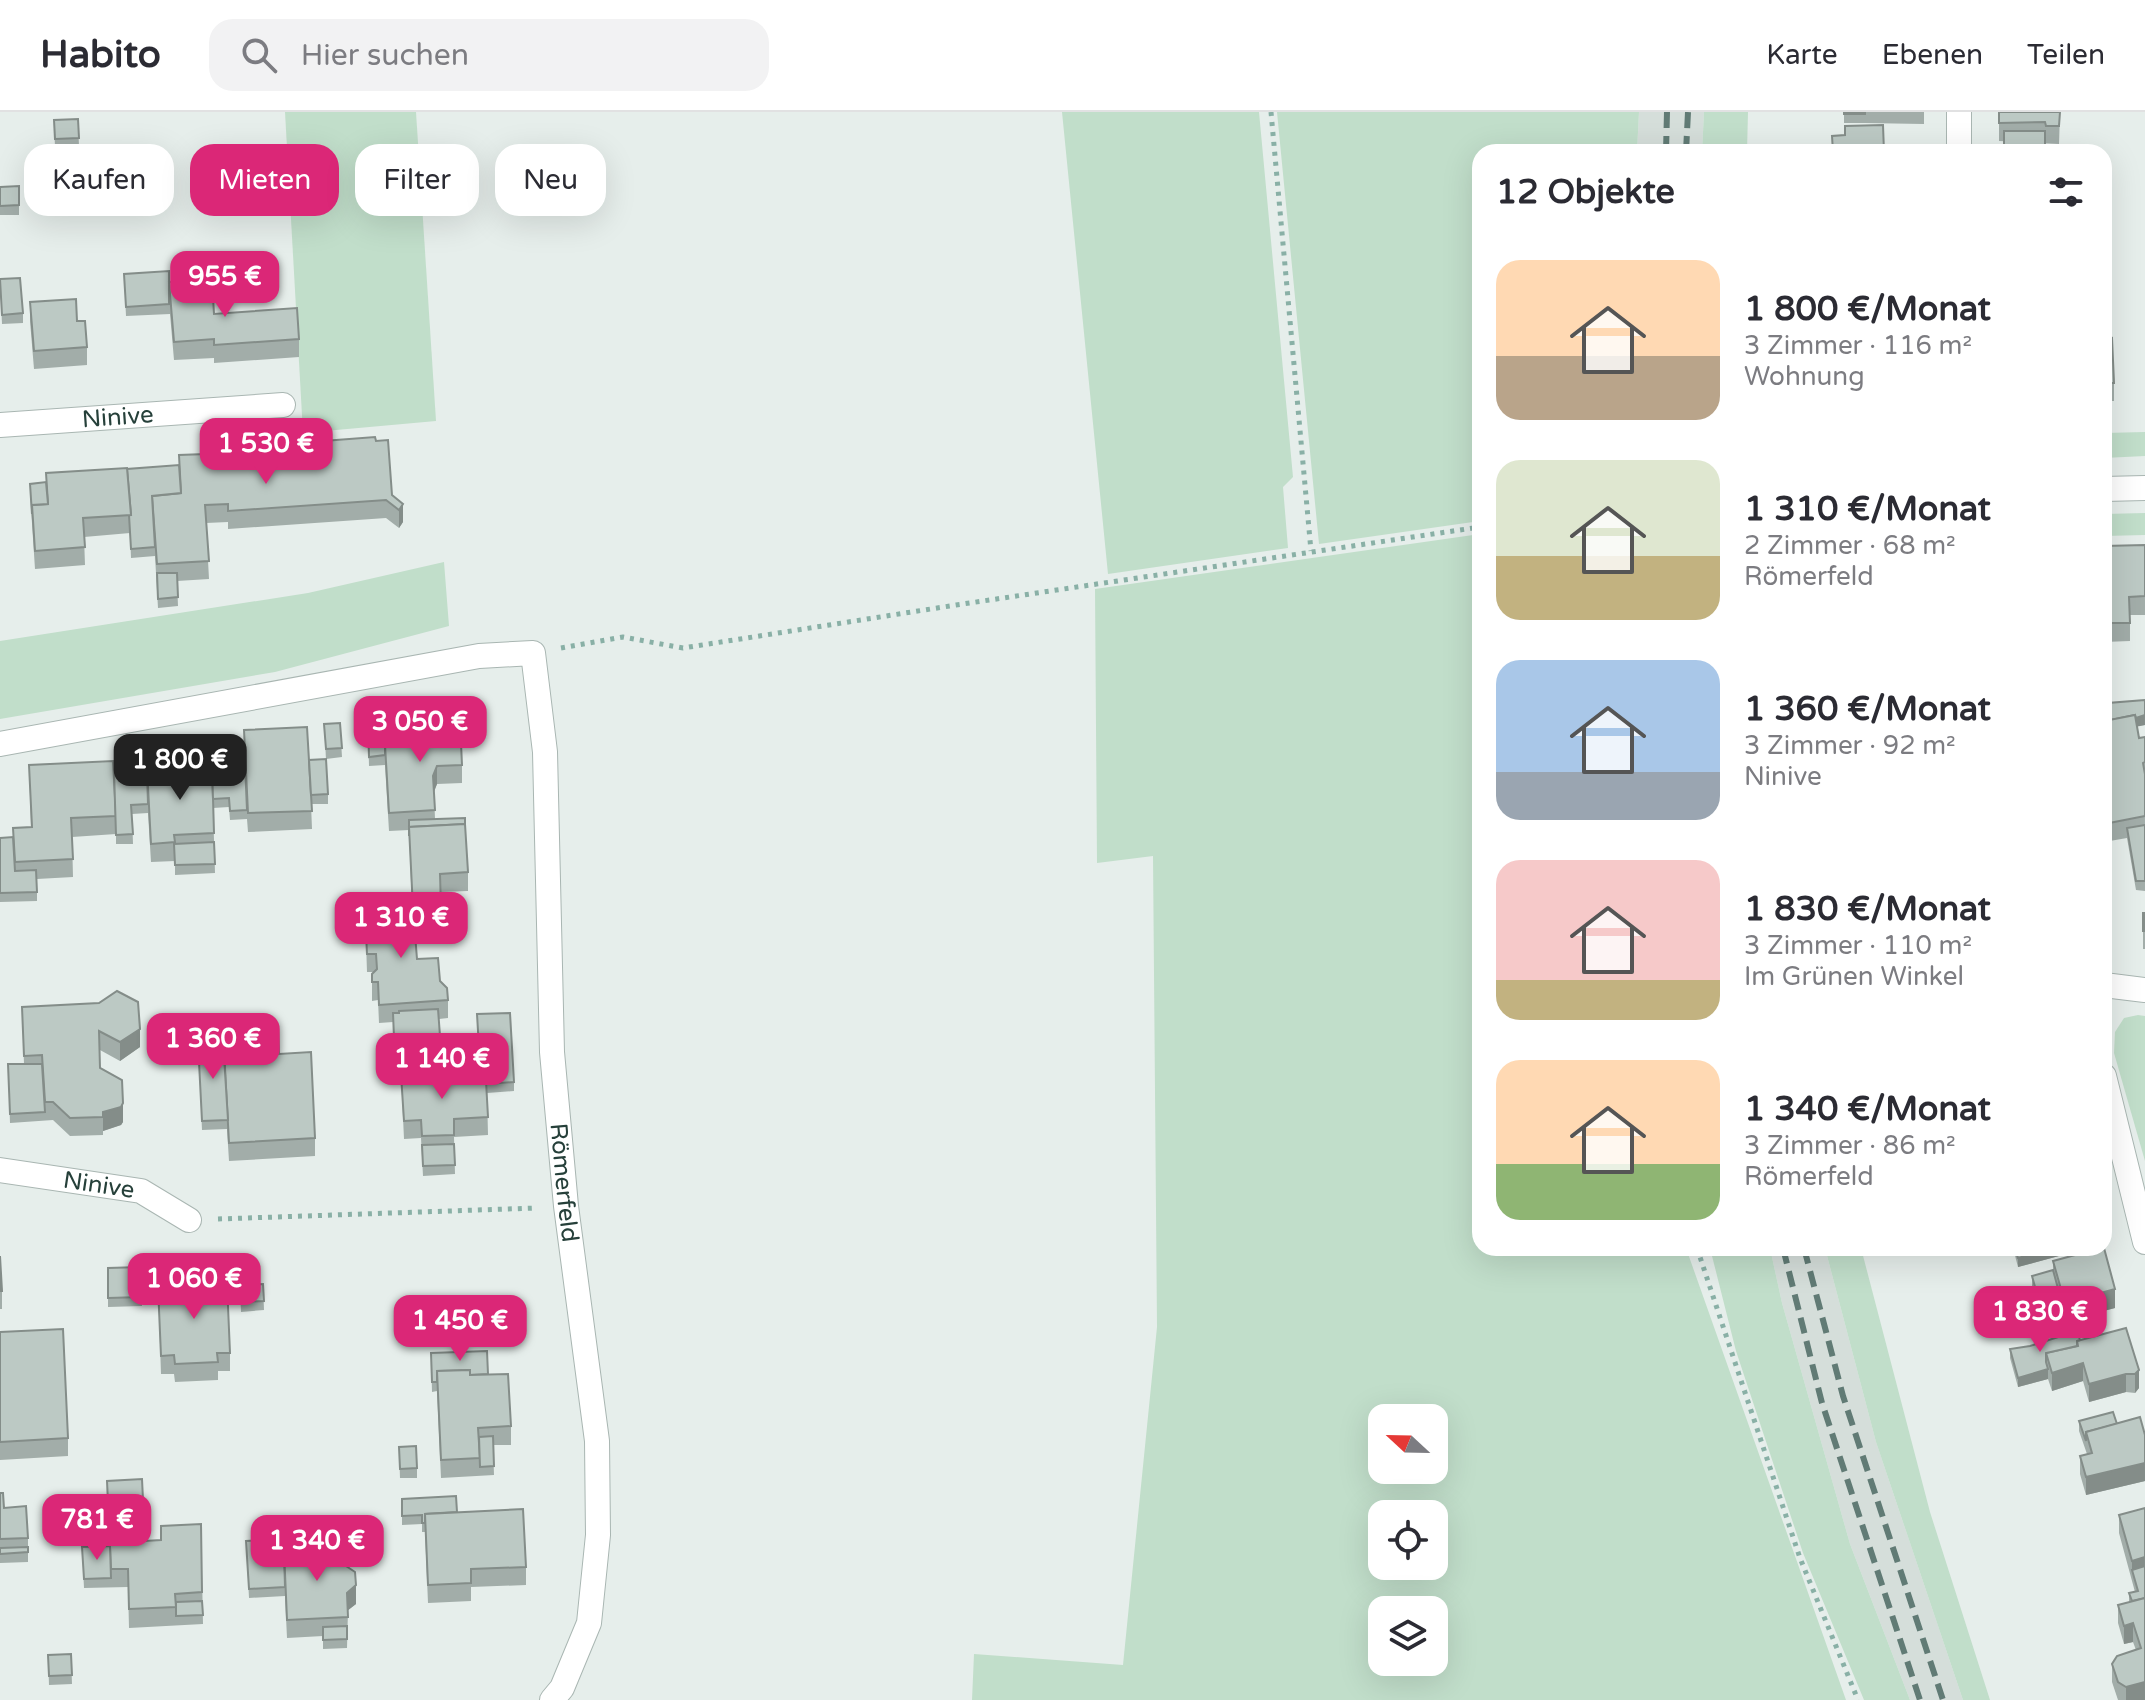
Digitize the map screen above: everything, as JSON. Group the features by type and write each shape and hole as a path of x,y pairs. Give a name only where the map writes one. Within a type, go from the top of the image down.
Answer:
{"street":[{"path":"1959,112 1959,144"},
{"name":"Ninive","path":"0,425 283,405"},
{"path":"2112,489 2145,488"},
{"path":"0,744 479,656 533,653"},
{"name":"Römerfeld","path":"533,653 545,752 552,1052 566,1206 597,1441 598,1535 589,1623 562,1688 552,1700"},
{"path":"2112,986 2145,990"},
{"path":"2112,1108 2145,1242"},
{"name":"Ninive","path":"0,1170 141,1191 189,1220"}],"path":[{"path":"1271,112 1311,551"},
{"path":"533,653 623,637 683,648 1472,528"},
{"path":"189,1220 566,1206"},
{"path":"1700,1256 1800,1558 1858,1700"}],"shaded area":[{"path":"1639,112 1704,112 1702,144 1637,144"},
{"path":"1772,1256 1827,1256 1876,1442 1963,1700 1910,1700 1850,1544 1782,1303"}],"green space":[{"path":"285,112 416,112 418,144 355,144 355,216 423,216 436,421 303,433 291,216 339,216 339,144 287,144"},
{"path":"1062,112 1259,112 1293,477 1283,487 1288,548 1108,574"},
{"path":"1277,112 1639,112 1637,144 1472,144 1472,522 1319,544"},
{"path":"1704,112 1748,112 1747,144 1702,144"},
{"path":"2145,432 2145,456 2112,458 2112,433"},
{"path":"2145,513 2145,535 2112,536 2112,514"},
{"path":"1472,535 1472,1256 1689,1256 1846,1700 972,1700 974,1654 1123,1665 1157,1327 1153,856 1097,863 1095,589"},
{"path":"444,562 449,626 275,672 0,719 0,641 308,593"},
{"path":"2145,1016 2145,1161 2114,1053 2115,1032 2124,1018"},
{"path":"1712,1256 1772,1256 1782,1303 1850,1544 1910,1700 1864,1700 1803,1553 1736,1351"},
{"path":"1827,1256 1863,1256 1930,1512 1990,1700 1963,1700 1876,1442"}],"building":[{"path":"1865,112 1865,114 1844,114"},
{"path":"1999,112 2060,112 2059,126 2046,126 2045,122 1999,123"},
{"path":"78,119 79,138 55,139 54,120"},
{"path":"1883,125 1884,144 1832,144 1832,136 1845,135 1845,126"},
{"path":"2004,131 2045,131 2045,144 2004,144"},
{"path":"19,186 19,205 0,206 0,187"},
{"path":"169,271 169,304 126,307 124,274"},
{"path":"20,278 23,313 2,315 0,279"},
{"path":"212,281 214,314 297,308 299,339 214,345 214,339 174,342 169,282"},
{"path":"76,299 77,321 85,321 87,347 34,351 30,302"},
{"path":"2112,338 2114,383 2112,383"},
{"path":"375,437 376,441 388,440 392,495 403,504 399,510 386,500 228,511 228,504 205,505 209,561 157,564 152,496 181,493 179,455 206,454 206,448 264,444 265,449 284,448 284,444"},
{"path":"179,465 181,493 152,496 155,547 131,549 127,469"},
{"path":"127,468 131,515 83,518 85,547 35,551 32,505 48,504 46,473"},
{"path":"46,482 48,504 32,505 32,514 30,484"},
{"path":"2145,545 2145,596 2129,597 2130,623 2112,623 2112,546"},
{"path":"157,573 177,573 178,597 158,599"},
{"path":"2145,700 2145,715 2112,720 2112,703"},
{"path":"2135,715 2139,738 2145,737 2145,816 2112,822 2112,719"},
{"path":"460,721 462,765 437,766 433,776 435,810 389,813 385,745 398,745 398,732 417,730 416,723"},
{"path":"340,723 342,748 326,749 324,724"},
{"path":"399,723 398,745 385,745 385,755 369,757 368,724"},
{"path":"307,727 312,811 248,813 244,730"},
{"path":"326,759 328,794 311,795 309,760"},
{"path":"113,761 116,816 71,818 73,859 15,862 13,828 32,827 29,765"},
{"path":"212,764 214,833 174,835 175,842 151,844 147,768"},
{"path":"245,764 247,810 230,811 229,798 213,799 212,765"},
{"path":"114,770 147,771 148,804 131,805 133,834 116,835"},
{"path":"465,818 465,824 409,827 409,820"},
{"path":"465,824 468,872 440,874 441,908 413,909 409,827"},
{"path":"2145,825 2145,881 2136,881 2127,828"},
{"path":"13,837 15,871 36,870 37,892 0,893 0,838"},
{"path":"214,842 215,864 175,865 174,844"},
{"path":"413,909 417,959 438,958 440,981 447,988 448,1000 379,1005 378,982 372,982 372,974 377,969 376,954 367,954 365,912"},
{"path":"117,991 138,1002 140,1029 120,1042 99,1031 100,1068 122,1080 123,1103 121,1107 103,1112 103,1117 70,1118 53,1102 45,1102 42,1055 24,1056 22,1007 99,1003"},
{"path":"438,1009 440,1036 394,1038 393,1013"},
{"path":"510,1013 514,1082 481,1082 477,1014"},
{"path":"278,1029 279,1054 311,1052 315,1138 229,1143 223,1031"},
{"path":"223,1040 228,1120 202,1121 198,1042"},
{"path":"8,1064 42,1064 45,1112 10,1114"},
{"path":"451,1072 452,1083 486,1081 488,1117 454,1119 454,1135 422,1136 421,1120 404,1121 401,1074"},
{"path":"454,1144 455,1165 423,1166 422,1145"},
{"path":"2071,1256 2106,1256 2115,1289 2065,1303 2053,1261"},
{"path":"141,1267 142,1297 108,1298 108,1268"},
{"path":"2053,1270 2063,1307 2042,1312 2032,1276"},
{"path":"214,1278 214,1284 227,1283 230,1353 217,1353 218,1362 175,1364 174,1355 161,1356 158,1286 171,1286 171,1280"},
{"path":"263,1284 264,1301 241,1302 240,1285"},
{"path":"2126,1328 2139,1370 2135,1374 2089,1384 2083,1363 2052,1373 2046,1353 2078,1346 2077,1341"},
{"path":"63,1329 68,1438 0,1442 0,1332"},
{"path":"2077,1331 2080,1340 2077,1346 2046,1353 2048,1369 2018,1378 2010,1349"},
{"path":"487,1351 488,1374 470,1375 470,1370 437,1371 437,1382 432,1382 431,1353"},
{"path":"470,1370 470,1375 508,1374 511,1426 478,1428 480,1458 441,1460 437,1371"},
{"path":"2113,1412 2117,1424 2086,1432 2086,1441 2079,1421"},
{"path":"2140,1417 2145,1435 2145,1463 2086,1477 2080,1456 2092,1453 2086,1432"},
{"path":"493,1436 494,1466 480,1467 479,1437"},
{"path":"416,1446 417,1468 400,1469 399,1447"},
{"path":"142,1479 145,1541 161,1540 161,1526 201,1524 202,1592 175,1594 176,1607 129,1609 128,1569 111,1569 107,1481"},
{"path":"0,1493 3,1493 4,1508 26,1506 28,1538 0,1539"},
{"path":"456,1496 457,1512 425,1514 425,1523 422,1523 422,1515 402,1516 402,1499"},
{"path":"107,1498 109,1531 93,1531 91,1499"},
{"path":"2145,1508 2145,1557 2132,1561 2119,1515"},
{"path":"523,1509 526,1567 471,1569 471,1583 428,1585 425,1514"},
{"path":"285,1539 285,1587 249,1589 246,1541"},
{"path":"110,1546 111,1578 84,1579 82,1547"},
{"path":"344,1546 346,1566 355,1572 356,1585 347,1593 348,1617 287,1620 284,1550"},
{"path":"28,1547 28,1552 0,1554 0,1548"},
{"path":"2145,1566 2145,1598 2132,1601 2129,1593 2138,1591 2132,1570"},
{"path":"2145,1598 2145,1682 2126,1687 2118,1682 2112,1664 2117,1656 2141,1648 2133,1623 2124,1626 2118,1605"},
{"path":"202,1601 203,1615 176,1616 176,1602"},
{"path":"347,1626 347,1639 323,1640 323,1627"},
{"path":"71,1654 72,1675 49,1676 48,1655"}],"railway":[{"path":"1666,144 1667,112"},
{"path":"1686,144 1688,112"},
{"path":"1785,1256 1822,1403 1920,1700"},
{"path":"1806,1256 1843,1396 1943,1700"}]}
